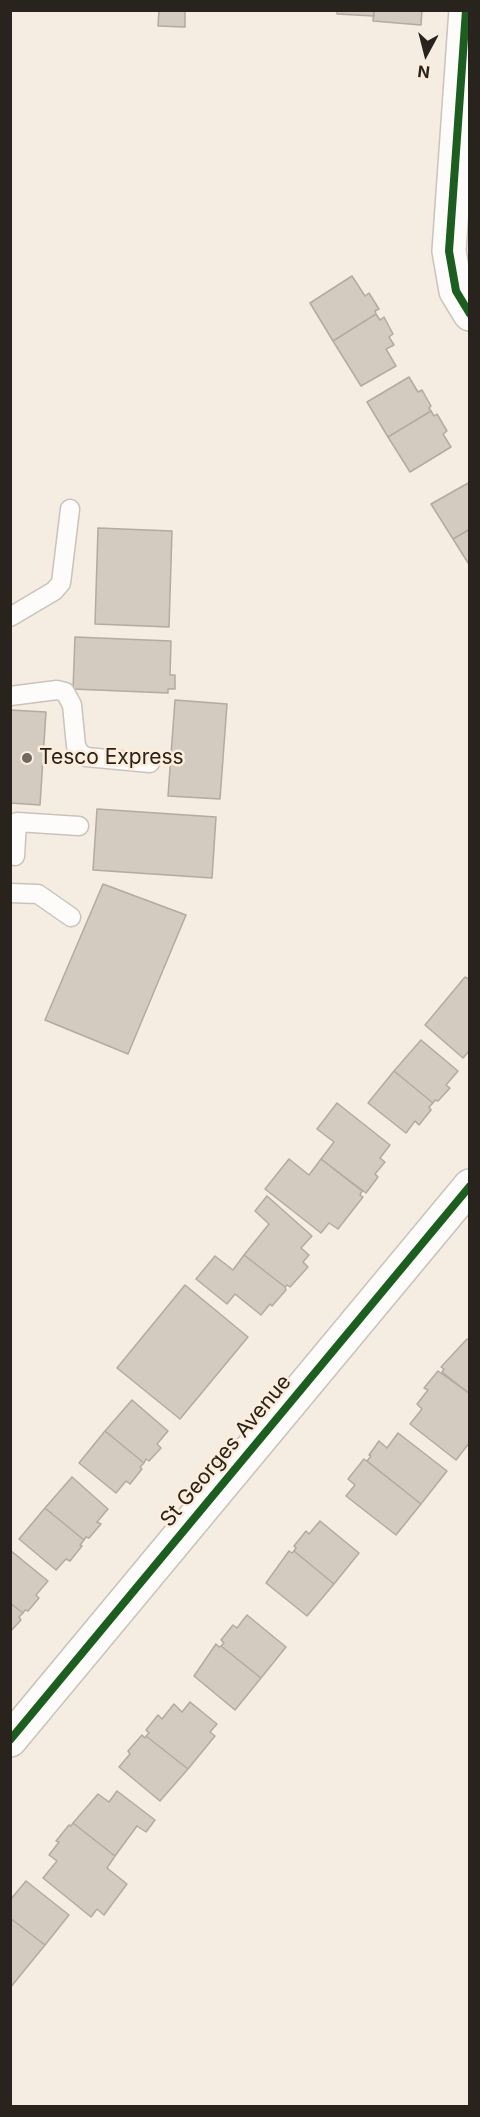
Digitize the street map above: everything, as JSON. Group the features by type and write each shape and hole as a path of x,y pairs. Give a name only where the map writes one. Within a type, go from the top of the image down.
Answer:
{"street":[{"path":"466,10 449,251 456,291 470,314"},
{"name":"St Georges Avenue","path":"10,1740 470,1185"}],"lane":[{"path":"10,617 54,591 61,583 70,509"},
{"path":"10,696 57,690 65,692 72,705 76,746 80,753 86,757 150,763"},
{"path":"10,855 15,856 17,822 79,826"},
{"path":"10,893 38,894 70,917"}],"building":[{"path":"159,10 185,10 185,27 158,26"},
{"path":"337,10 374,10 374,16 337,14"},
{"path":"374,10 422,10 421,25 373,21"},
{"path":"352,276 365,296 369,293 379,309 375,311 376,314 333,341 310,303"},
{"path":"376,314 380,320 384,317 393,334 389,337 394,345 386,349 396,366 361,386 333,341"},
{"path":"409,377 418,392 422,390 431,406 429,408 431,411 388,437 367,402"},
{"path":"431,411 434,416 437,414 447,431 443,434 451,447 410,472 388,437"},
{"path":"470,482 470,529 453,539 431,504"},
{"path":"98,528 172,531 169,627 95,624"},
{"path":"470,529 470,566 453,539"},
{"path":"75,637 171,641 170,675 175,675 175,689 168,689 168,693 73,689"},
{"path":"175,700 227,704 220,799 168,796"},
{"name":"Tesco Express","path":"10,710 46,712 40,805 10,803"},
{"path":"97,809 216,817 212,878 93,870"},
{"path":"103,884 186,915 128,1054 45,1020"},
{"path":"465,977 470,980 470,1050 463,1058 425,1025"},
{"path":"421,1040 458,1071 446,1085 450,1088 438,1101 435,1100 433,1103 394,1071"},
{"path":"394,1071 433,1103 429,1107 431,1110 419,1125 415,1121 406,1133 368,1103"},
{"path":"337,1103 390,1145 380,1158 385,1162 375,1174 378,1177 366,1193 321,1159 334,1142 317,1129"},
{"path":"289,1159 309,1175 321,1159 362,1191 360,1195 363,1197 338,1229 329,1223 321,1233 265,1189"},
{"path":"267,1196 312,1236 301,1248 309,1255 303,1262 308,1267 290,1287 287,1285 285,1287 244,1255 269,1224 255,1211"},
{"path":"244,1255 286,1290 261,1315 235,1294 227,1304 196,1279 215,1256 233,1270"},
{"path":"185,1285 248,1337 180,1419 117,1368"},
{"path":"467,1339 470,1341 470,1394 442,1372 444,1369 441,1367"},
{"path":"438,1371 470,1394 470,1442 456,1460 410,1424 422,1409 417,1404 428,1390 424,1388"},
{"path":"132,1400 168,1431 157,1444 161,1448 149,1461 146,1459 144,1463 105,1431"},
{"path":"105,1431 144,1463 130,1484 126,1481 116,1493 79,1463"},
{"path":"398,1433 447,1471 421,1504 367,1461 379,1441 387,1448"},
{"path":"364,1459 421,1504 396,1535 346,1496 355,1485 348,1479"},
{"path":"72,1477 108,1509 97,1522 101,1524 89,1538 86,1537 84,1540 45,1508"},
{"path":"45,1508 84,1540 70,1561 66,1559 56,1570 19,1539"},
{"path":"320,1521 359,1553 334,1584 294,1551 296,1548 294,1546 306,1531 309,1534"},
{"path":"10,1550 48,1581 36,1595 39,1598 28,1611 25,1610 23,1613 10,1603"},
{"path":"289,1551 292,1553 294,1551 334,1584 307,1616 266,1583"},
{"path":"10,1603 23,1613 19,1617 21,1620 10,1632"},
{"path":"247,1615 286,1647 261,1678 221,1646 224,1643 221,1640 233,1625 237,1628"},
{"path":"216,1644 261,1678 235,1710 194,1676"},
{"path":"190,1702 217,1724 210,1732 215,1736 188,1769 146,1736 149,1733 146,1730 158,1715 162,1719 174,1704 182,1712"},
{"path":"142,1735 188,1769 160,1801 119,1767 130,1754 128,1751"},
{"path":"117,1791 155,1820 146,1832 137,1826 115,1856 73,1823 98,1794 109,1802"},
{"path":"73,1823 115,1856 107,1868 127,1884 104,1915 97,1909 91,1917 43,1878 57,1861 49,1855 59,1842 56,1841"},
{"path":"26,1881 69,1915 45,1945 10,1918 10,1900"},
{"path":"10,1918 45,1945 10,1988"}],"cycle path":[{"path":"466,10 449,251 456,291 470,314"},
{"path":"10,1740 470,1186"}],"place":[{"name":"Tesco Express","path":"27,758"}]}
